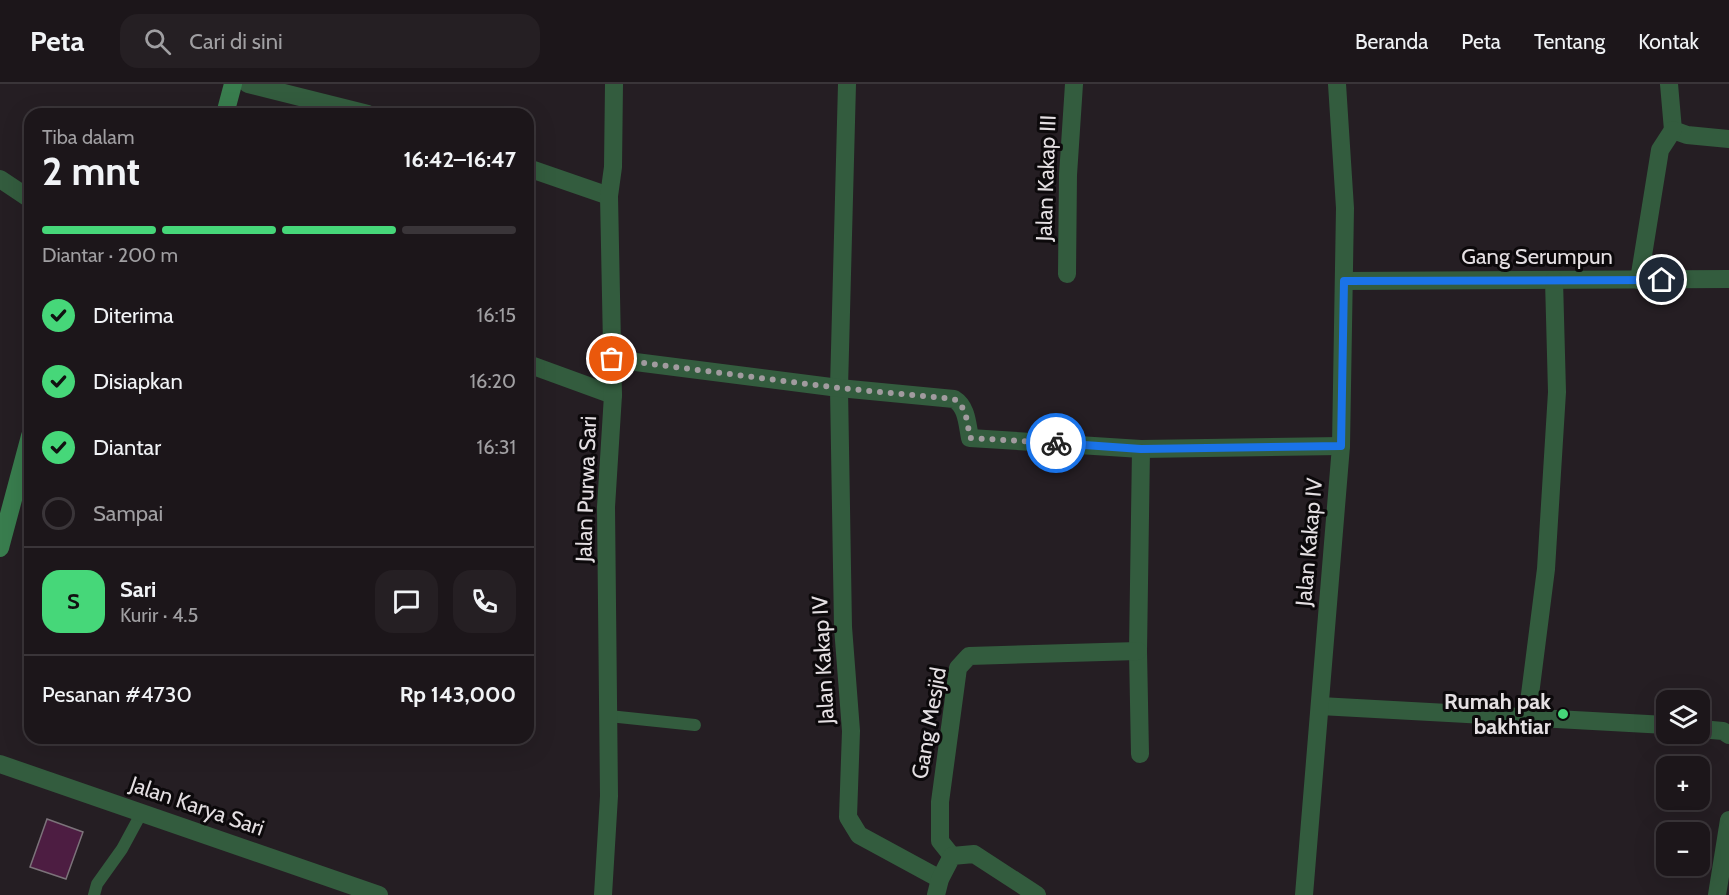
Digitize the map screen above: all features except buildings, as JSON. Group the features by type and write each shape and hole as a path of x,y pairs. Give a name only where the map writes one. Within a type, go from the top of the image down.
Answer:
{"street":[{"path":"227,108 233,84"},
{"path":"248,84 344,108"},
{"name":"Jalan Kakap IV","path":"847,84 839,388 843,627 851,731 848,817 859,835 938,887"},
{"name":"Jalan Kakap III","path":"1067,274 1068,175 1074,84"},
{"name":"Jalan Kakap IV","path":"1304,895 1341,446 1345,208 1337,84"},
{"path":"1639,280 1660,150 1673,130 1669,84"},
{"name":"Jalan Purwa Sari","path":"603,895 609,796 606,507 613,395 609,196 613,167 611,85"},
{"path":"1673,130 1687,135 1729,139"},
{"path":"534,170 609,196"},
{"path":"0,179 24,195"},
{"name":"Gang Serumpun","path":"1344,281 1729,279"},
{"path":"1527,718 1546,569 1557,392 1554,280"},
{"path":"612,359 839,388 954,399 961,403 964,409 970,438 1141,449 1341,446"},
{"path":"534,366 613,395"},
{"path":"1140,754 1138,651 1141,449"},
{"path":"0,548 24,458"},
{"name":"Gang Mesjid","path":"952,856 940,841 940,802 958,668 969,656 1138,651"},
{"path":"1320,706 1656,724"},
{"path":"1710,730 1723,731 1729,735"},
{"name":"Jalan Karya Sari","path":"0,764 379,895"},
{"path":"1717,895 1729,820"},
{"path":"938,887 952,856 974,854 1037,895"}],"lane":[{"path":"609,716 694,725"},
{"path":"94,895 97,884 122,849 142,812"}],"way so far":[{"path":"612,359 839,388 954,399 961,403 964,409 970,438 1056,443"}],"place":[{"name":"Rumah pak bakhtiar","path":"1563,714"}],"route":[{"path":"1056,443 1141,449 1341,446 1344,281 1662,280"}]}
